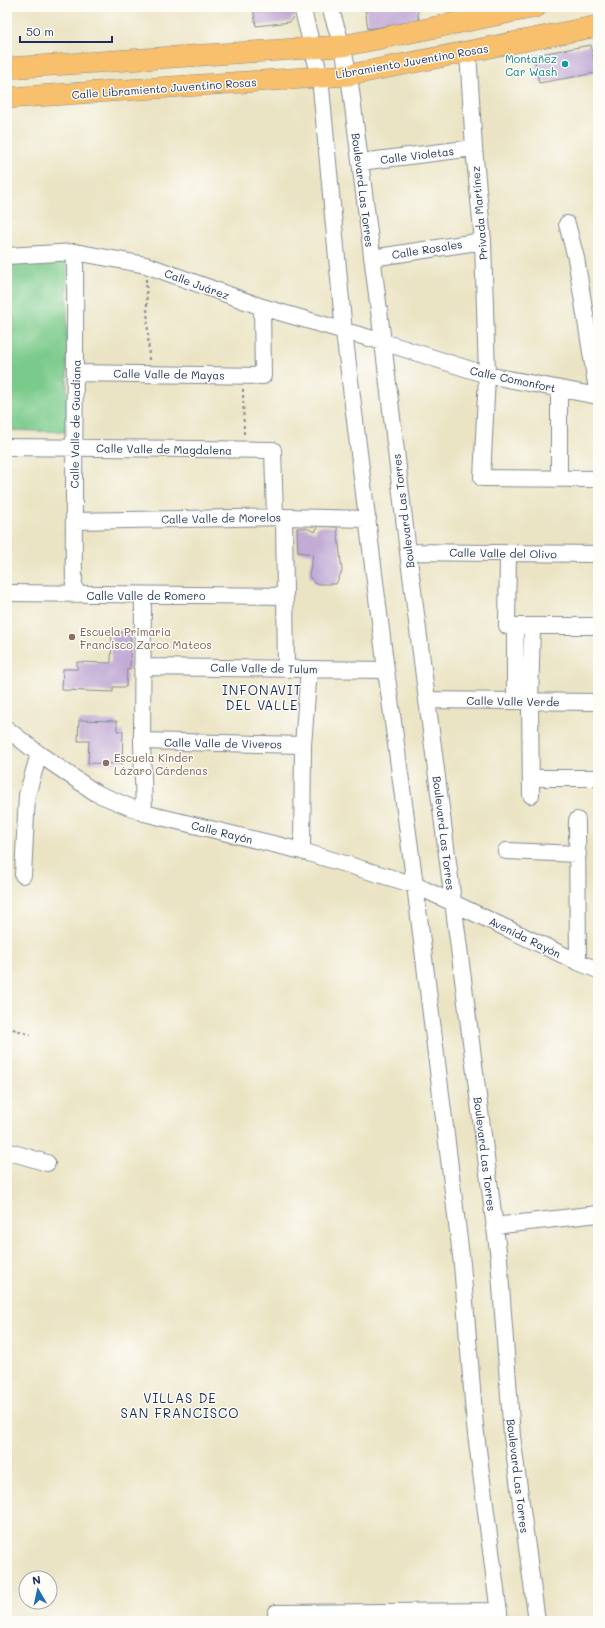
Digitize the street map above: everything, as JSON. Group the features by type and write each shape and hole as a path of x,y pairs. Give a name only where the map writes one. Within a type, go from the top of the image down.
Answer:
{"main road":[{"path":"7,68 342,46 536,7"},
{"name":"Libramiento Juventino Rosas","path":"320,77 349,75 598,26"},
{"name":"Calle Libramiento Juventino Rosas","path":"7,98 320,77"}],"street":[{"path":"276,1614 500,1616 475,1426 462,1264 344,332 320,77 302,7"},
{"name":"Boulevard Las Torres","path":"330,7 349,75 408,552 499,1259 512,1436 538,1621"},
{"name":"Privada Martínez","path":"468,52 474,148 483,241 486,375 482,478 559,479"},
{"name":"Calle Violetas","path":"360,162 474,148"},
{"path":"566,224 576,258 598,396"},
{"name":"Calle Rosales","path":"372,258 483,241"},
{"name":"Calle Juárez","path":"7,256 75,252 146,266 262,308 383,342"},
{"name":"Calle Valle de Guadiana","path":"74,594 76,373 75,252"},
{"name":"Calle Valle de Mayas","path":"76,373 263,376 262,308"},
{"name":"Calle Comonfort","path":"383,342 486,375 598,396"},
{"path":"558,389 559,479 598,480"},
{"name":"Calle Valle de Magdalena","path":"7,447 273,450 280,517"},
{"path":"280,517 285,596 286,669"},
{"name":"Calle Valle de Morelos","path":"74,521 280,517 368,519"},
{"name":"Calle Valle del Olivo","path":"408,552 598,554"},
{"path":"508,553 511,626 532,778 531,794"},
{"name":"Calle Valle de Romero","path":"7,593 285,596"},
{"path":"143,595 142,741 144,812"},
{"path":"511,626 598,626"},
{"path":"522,701 532,626"},
{"name":"Calle Valle de Tulum","path":"142,667 386,670"},
{"path":"302,852 303,745 309,669"},
{"name":"Calle Valle Verde","path":"427,700 598,702"},
{"name":"Calle Rayón","path":"7,729 39,754 96,793 144,812 302,852 415,885 453,902"},
{"name":"Calle Valle de Viveros","path":"142,741 303,745"},
{"path":"22,876 27,795 39,754"},
{"path":"532,778 598,778"},
{"path":"577,820 578,962"},
{"path":"506,851 578,854"},
{"name":"Avenida Rayón","path":"453,902 578,962 598,970"},
{"path":"7,1151 47,1163"},
{"path":"494,1226 598,1214"}],"path":[{"path":"146,266 150,374"},
{"path":"243,376 244,450"},
{"path":"7,1027 31,1035"}],"green space":[{"path":"67,258 67,432 7,430 7,260"}],"building":[{"path":"253,7 290,7 293,16 290,22 256,26"},
{"path":"365,7 417,7 419,21 368,29"},
{"name":"Montañez Car Wash","path":"591,45 596,73 539,83 534,55"},
{"path":"318,526 337,527 342,571 336,584 316,584 309,576 313,554 298,552 297,528 306,528 315,532"},
{"path":"112,632 131,632 130,670 127,669 126,687 113,687 113,692 62,690 63,669 77,669 77,662 111,663"},
{"path":"79,720 117,721 117,731 123,731 122,764 88,763 89,741 78,741"}],"place":[{"name":"Montañez Car Wash","path":"565,64"},
{"name":"Escuela Primaria Francisco Zarco Mateos","path":"72,637"},
{"name":"Escuela Kinder Lázaro Cárdenas","path":"106,763"}],"district":[{"name":"INFONAVIT DEL VALLE","path":"262,696"},
{"name":"VILLAS DE SAN FRANCISCO","path":"180,1404"}]}
